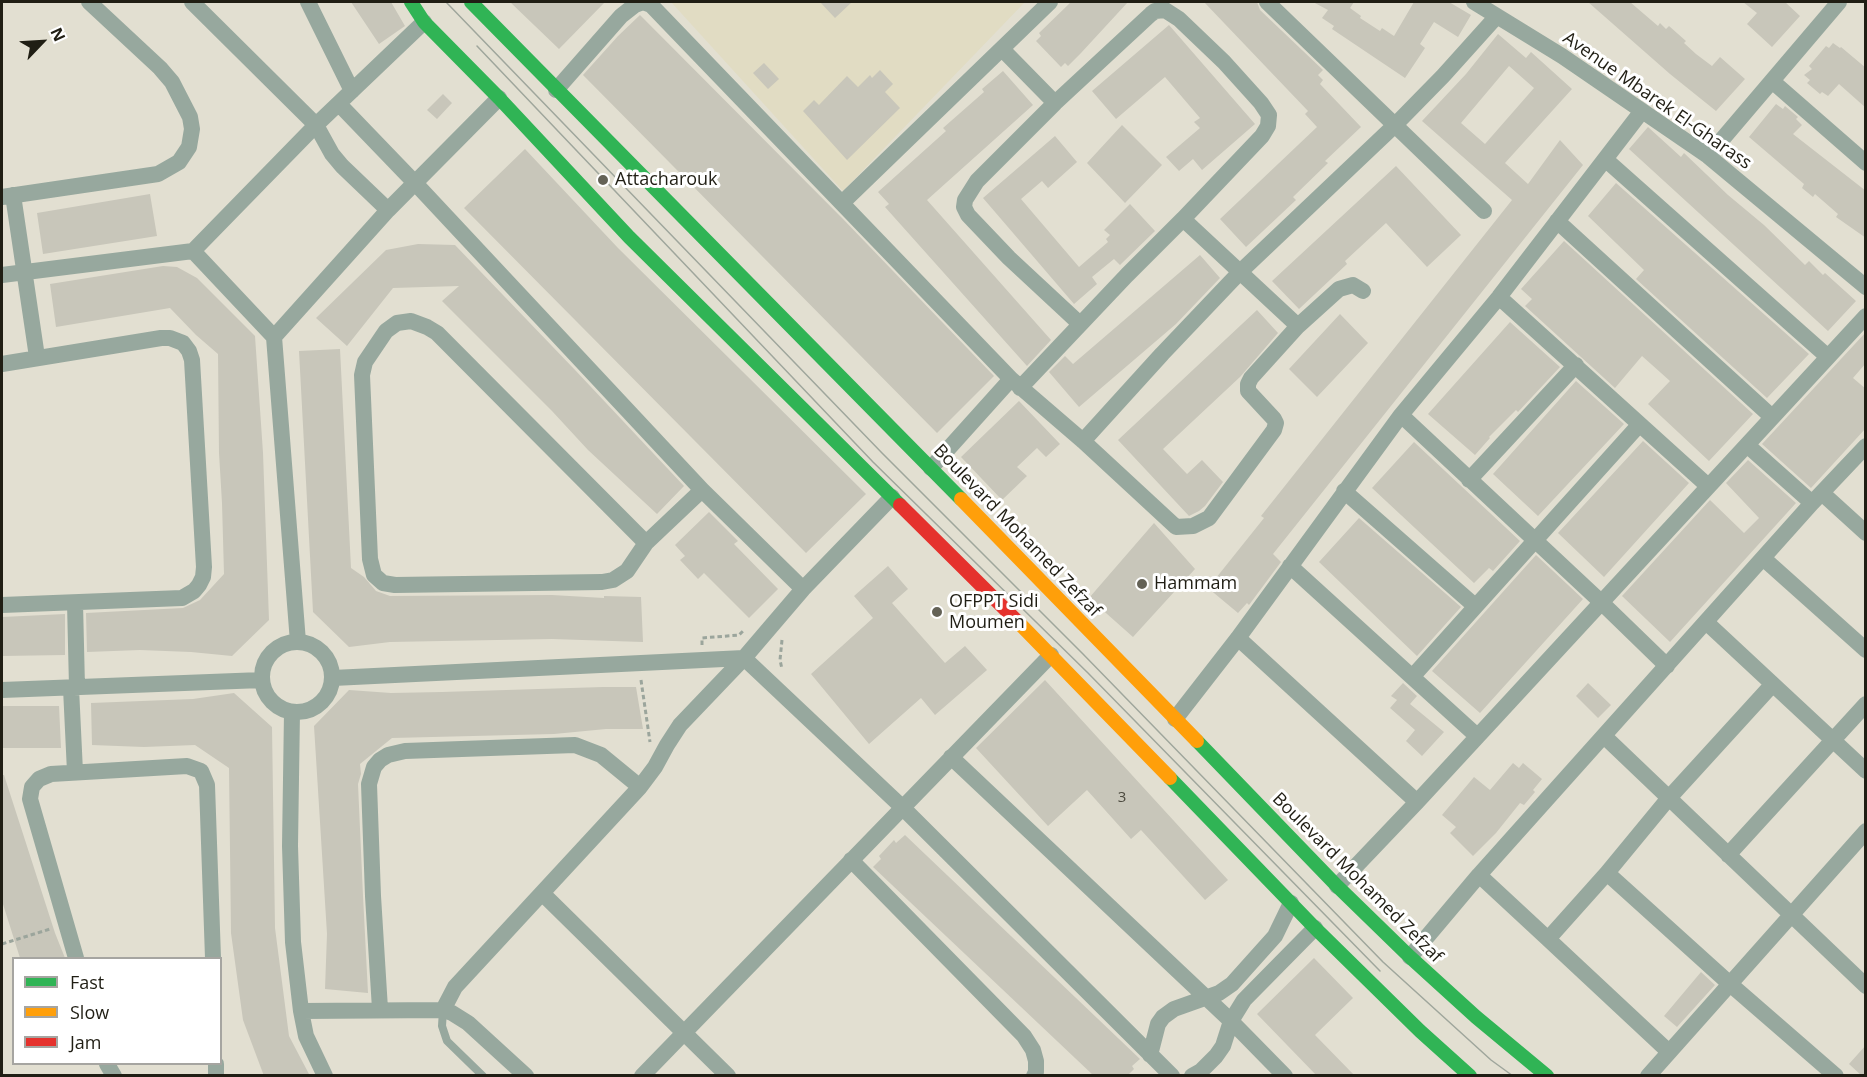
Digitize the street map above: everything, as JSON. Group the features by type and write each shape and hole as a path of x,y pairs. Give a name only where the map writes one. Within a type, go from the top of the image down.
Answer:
{"main road":[{"path":"411,2 424,22 499,98 629,237 1051,655 1315,928 1420,1031 1470,1076"},
{"name":"Boulevard Mohamed Zefzaf","path":"471,2 489,8 556,90 931,468 1337,886 1410,957 1547,1076"}],"street":[{"path":"37,357 24,272 7,196 158,174 179,162 189,147 192,129 182,98 172,82 89,2"},
{"path":"192,2 316,125 332,154 342,166 388,210"},
{"path":"308,2 352,91"},
{"path":"556,90 621,16 643,2 651,5 1016,384 1083,441 1176,527 1185,528 1202,523 1209,518 1274,430 1276,423 1274,419 1248,391 1251,378 1298,326 1342,286 1353,285 1364,291"},
{"path":"842,203 1050,2"},
{"path":"1267,2 1484,212"},
{"name":"Avenue Mbarek El-Gharass","path":"1474,2 1562,56 1708,156 1866,287"},
{"path":"1708,156 1839,2"},
{"path":"931,468 1080,324 1262,136 1268,126 1270,119 1262,103 1224,62 1179,19 1165,10 1151,14 1055,103 977,181 966,197 964,207 968,215 1009,258 1080,324"},
{"path":"1083,441 1240,272 1394,126 1497,16"},
{"path":"2,275 193,251 316,125 424,22"},
{"path":"1002,49 1055,103"},
{"path":"1772,81 1866,163"},
{"path":"274,337 388,210 499,98"},
{"path":"339,104 702,490 803,589"},
{"path":"1175,719 1238,638 1401,415 1499,297 1642,111"},
{"path":"1605,159 1828,357"},
{"path":"1183,219 1298,326"},
{"path":"1557,221 1772,417"},
{"path":"193,251 274,337 298,642"},
{"path":"1499,297 1708,486"},
{"path":"1337,886 1866,315"},
{"path":"646,543 437,333 411,321 397,323 386,331 366,362 362,375 370,559 374,575 383,583 395,585 607,581 627,572 646,543 702,490"},
{"path":"2,364 166,337 183,343 192,360 204,567 199,585 182,598 2,605"},
{"path":"1469,480 1576,365"},
{"path":"1401,415 1667,666"},
{"path":"1413,676 1639,425"},
{"path":"1747,445 1866,533"},
{"path":"1410,957 1479,875 1866,446"},
{"path":"1344,491 1475,606"},
{"path":"443,1010 454,987 640,787 680,725 744,658 803,589 892,497"},
{"path":"1763,558 1866,650"},
{"path":"1290,566 1477,736"},
{"path":"75,603 75,772"},
{"path":"1706,622 1866,771"},
{"path":"1238,638 1417,802"},
{"path":"298,642 316,647 323,653 332,669 333,678 327,696 321,704 303,712 292,712 271,701 262,680 263,668 276,649 298,642"},
{"path":"642,1076 1051,655"},
{"path":"333,678 744,658 902,807 1170,1075"},
{"path":"2,690 262,680"},
{"path":"1548,939 1668,800 1772,685"},
{"path":"1728,855 1866,704"},
{"path":"292,712 293,942 306,1036 325,1076"},
{"path":"1604,736 1790,915 1863,978"},
{"path":"380,1009 369,784 374,767 380,760 388,755 405,751 575,745 601,755 640,787"},
{"path":"951,757 1206,997 1285,1076"},
{"path":"76,957 30,795 35,783 51,774 187,766 197,768 204,775 208,790 213,957"},
{"path":"1648,1076 1866,831"},
{"path":"851,860 1024,1036 1033,1050 1036,1061 1034,1076"},
{"path":"1607,873 1836,1076"},
{"path":"1479,875 1669,1052"},
{"path":"542,893 728,1076"},
{"path":"1150,1055 1158,1024 1163,1017 1174,1009 1224,991 1275,936 1291,903"},
{"path":"1192,1076 1201,1071 1216,1056 1223,1046 1231,1021 1254,989 1315,928"},
{"path":"301,1011 443,1010 468,1023 526,1076"}],"lane":[{"path":"443,1010 442,1026 447,1041 483,1076"}],"path":[{"path":"782,636 780,660 783,672"},
{"path":"2,944 66,924"}],"shaded area":[{"path":"671,2 1025,2 843,191"}],"building":[{"path":"351,2 391,2 405,26 379,44"},
{"path":"510,2 605,2 559,49"},
{"path":"820,2 852,2 835,18"},
{"path":"1071,2 1128,2 1068,66 1065,63 1061,67 1036,41 1041,36 1039,33"},
{"path":"1204,2 1257,2 1260,10 1323,70 1318,75 1323,80 1320,84 1361,127 1325,161 1328,163 1293,197 1296,200 1246,247 1220,219 1317,127 1305,114 1308,111"},
{"path":"1313,2 1354,2 1350,8 1361,16 1360,18 1380,31 1382,28 1394,36 1414,2 1449,2 1471,15 1458,37 1434,22 1420,44 1425,48 1405,78 1332,29 1334,26 1322,18 1328,10"},
{"path":"1588,2 1630,2 1658,26 1660,23 1666,29 1669,26 1686,41 1684,43 1712,66 1720,57 1745,79 1716,111"},
{"path":"1743,2 1785,2 1800,16 1772,47 1747,24 1757,13"},
{"path":"640,15 843,219 994,376 937,433 583,75"},
{"path":"1169,25 1255,124 1202,170 1193,159 1179,171 1166,157 1200,128 1194,122 1200,118 1165,77 1116,119 1092,91"},
{"path":"1498,34 1526,58 1531,52 1572,89 1505,163 1528,184 1560,140 1583,165 1273,554 1281,562 1249,605 1247,603 1238,613 1208,588 1264,518 1261,516 1512,200 1422,121 1466,74","holes":["1509,66 1534,88 1485,144 1461,123"]},
{"path":"1833,43 1866,68 1866,108 1839,84 1828,96 1822,92 1820,94 1807,83 1810,80 1804,75 1812,69 1809,66 1826,46 1829,48"},
{"path":"764,63 779,79 768,89 753,73"},
{"path":"880,70 893,84 885,92 900,108 847,160 803,111 814,100 819,105 847,76 858,87 870,75 872,78"},
{"path":"1003,71 1033,105 927,200 1051,340 1027,366 885,207 889,204 878,192 946,131 943,128 984,92 982,89"},
{"path":"443,94 452,103 437,119 427,110"},
{"path":"1776,104 1783,109 1785,106 1798,117 1796,119 1802,125 1793,134 1866,191 1866,238 1836,217 1838,214 1815,194 1813,197 1802,188 1804,184 1749,137"},
{"path":"1122,125 1162,165 1125,203 1087,163"},
{"path":"1648,127 1681,157 1684,153 1805,265 1809,261 1856,301 1828,331 1629,149"},
{"path":"1055,136 1077,162 1048,188 1042,181 1021,199 1079,267 1108,242 1106,239 1110,235 1104,230 1130,204 1155,231 1120,265 1114,259 1092,277 1097,284 1074,304 983,198"},
{"path":"525,149 618,248 866,494 806,553 464,208"},
{"path":"1396,166 1461,235 1427,267 1386,223 1299,309 1272,281"},
{"path":"1616,183 1809,354 1767,398 1636,279 1644,270 1588,216"},
{"path":"150,194 157,236 43,254 37,213"},
{"path":"1564,241 1753,414 1709,461 1648,404 1670,381 1642,356 1615,388 1525,306 1532,299 1521,289"},
{"path":"418,244 455,245 684,486 657,514 588,450 442,301 459,286 393,288 347,346 316,318 386,250"},
{"path":"1200,255 1220,278 1176,324 1079,407 1049,372 1065,356 1073,364"},
{"path":"163,266 177,267 197,278 255,336 263,453 269,620 232,656 140,650 87,652 86,613 183,608 200,600 224,574 218,354 170,308 56,327 50,284"},
{"path":"1257,310 1278,333 1240,377 1163,449 1187,474 1202,460 1223,482 1205,506 1189,516 1118,440"},
{"path":"1340,314 1368,343 1317,397 1289,369"},
{"path":"1510,322 1560,367 1518,412 1516,410 1489,437 1475,455 1428,414"},
{"path":"1866,332 1866,363 1853,378 1866,389 1866,428 1811,488 1762,444"},
{"path":"340,349 351,568 364,577 376,591 390,596 641,597 643,642 552,639 390,642 349,647 313,612 299,351"},
{"path":"1576,381 1624,424 1538,516 1493,474"},
{"path":"1019,401 1060,444 1046,457 1037,448 1017,467 1027,476 1002,500 961,457"},
{"path":"1643,441 1689,483 1604,577 1558,533"},
{"path":"1414,442 1520,541 1493,571 1489,568 1474,583 1372,488"},
{"path":"1748,460 1796,503 1670,642 1622,596 1710,500 1744,533 1759,518 1726,483"},
{"path":"709,512 738,541 734,544 778,589 749,618 704,573 698,579 680,560 685,556 675,545"},
{"path":"1359,518 1461,607 1417,656 1319,562"},
{"name":"Hammam","path":"1154,523 1195,569 1133,637 1089,598"},
{"path":"1536,555 1583,599 1480,713 1432,671"},
{"path":"888,566 908,589 892,603 945,663 965,646 987,670 935,715 921,698 869,744 811,674 873,618 854,596"},
{"path":"65,614 65,655 2,656 2,617"},
{"path":"1045,680 1228,880 1205,900 1141,830 1131,839 1087,790 1048,826 976,748"},
{"path":"1403,683 1417,696 1410,704 1444,732 1422,756 1406,741 1415,730 1390,708 1397,700 1391,696"},
{"path":"1588,683 1611,705 1598,718 1576,696"},
{"path":"636,687 643,729 606,729 554,734 392,738 360,764 361,774 358,784 368,993 325,989 327,934 314,726 349,690 391,693"},
{"path":"234,693 272,727 275,928 289,1036 310,1076 264,1076 243,1020 231,933 229,768 195,745 144,747 92,745 91,703 193,699"},
{"path":"2,706 59,706 61,748 2,748"},
{"path":"1513,763 1519,768 1523,763 1542,779 1524,805 1520,803 1496,833 1473,856 1450,833 1456,827 1442,815 1474,777 1490,790"},
{"path":"2,775 4,775 65,957 20,957 2,901"},
{"path":"905,835 1140,1059 1132,1066 1134,1069 1127,1076 1094,1076 873,867 881,859 879,856 894,840 896,843"},
{"path":"1314,958 1353,998 1315,1035 1355,1076 1317,1076 1257,1014"},
{"path":"1701,972 1715,985 1677,1027 1664,1016"},
{"path":"1866,1045 1866,1076 1862,1076 1849,1064"}],"tram line":[{"path":"446,2 882,453 1083,654 1383,962 1491,1060 1513,1076"},
{"path":"477,46 873,462 1088,673 1380,971"}],"traffic: fast":[{"path":"411,2 424,22 499,98 629,237 900,505"},
{"path":"471,2 961,499"},
{"path":"1197,741 1337,886 1410,957 1476,1017 1547,1076"},
{"path":"1170,778 1315,928 1420,1031 1470,1076"}],"traffic: slow":[{"path":"961,499 1197,741"},
{"path":"1019,623 1170,778"}],"traffic: jam":[{"path":"900,505 1019,623"}],"place":[{"name":"Attacharouk","path":"603,180"},
{"name":"Hammam","path":"1142,584"},
{"name":"OFPPT Sidi Moumen","path":"937,612"}]}
